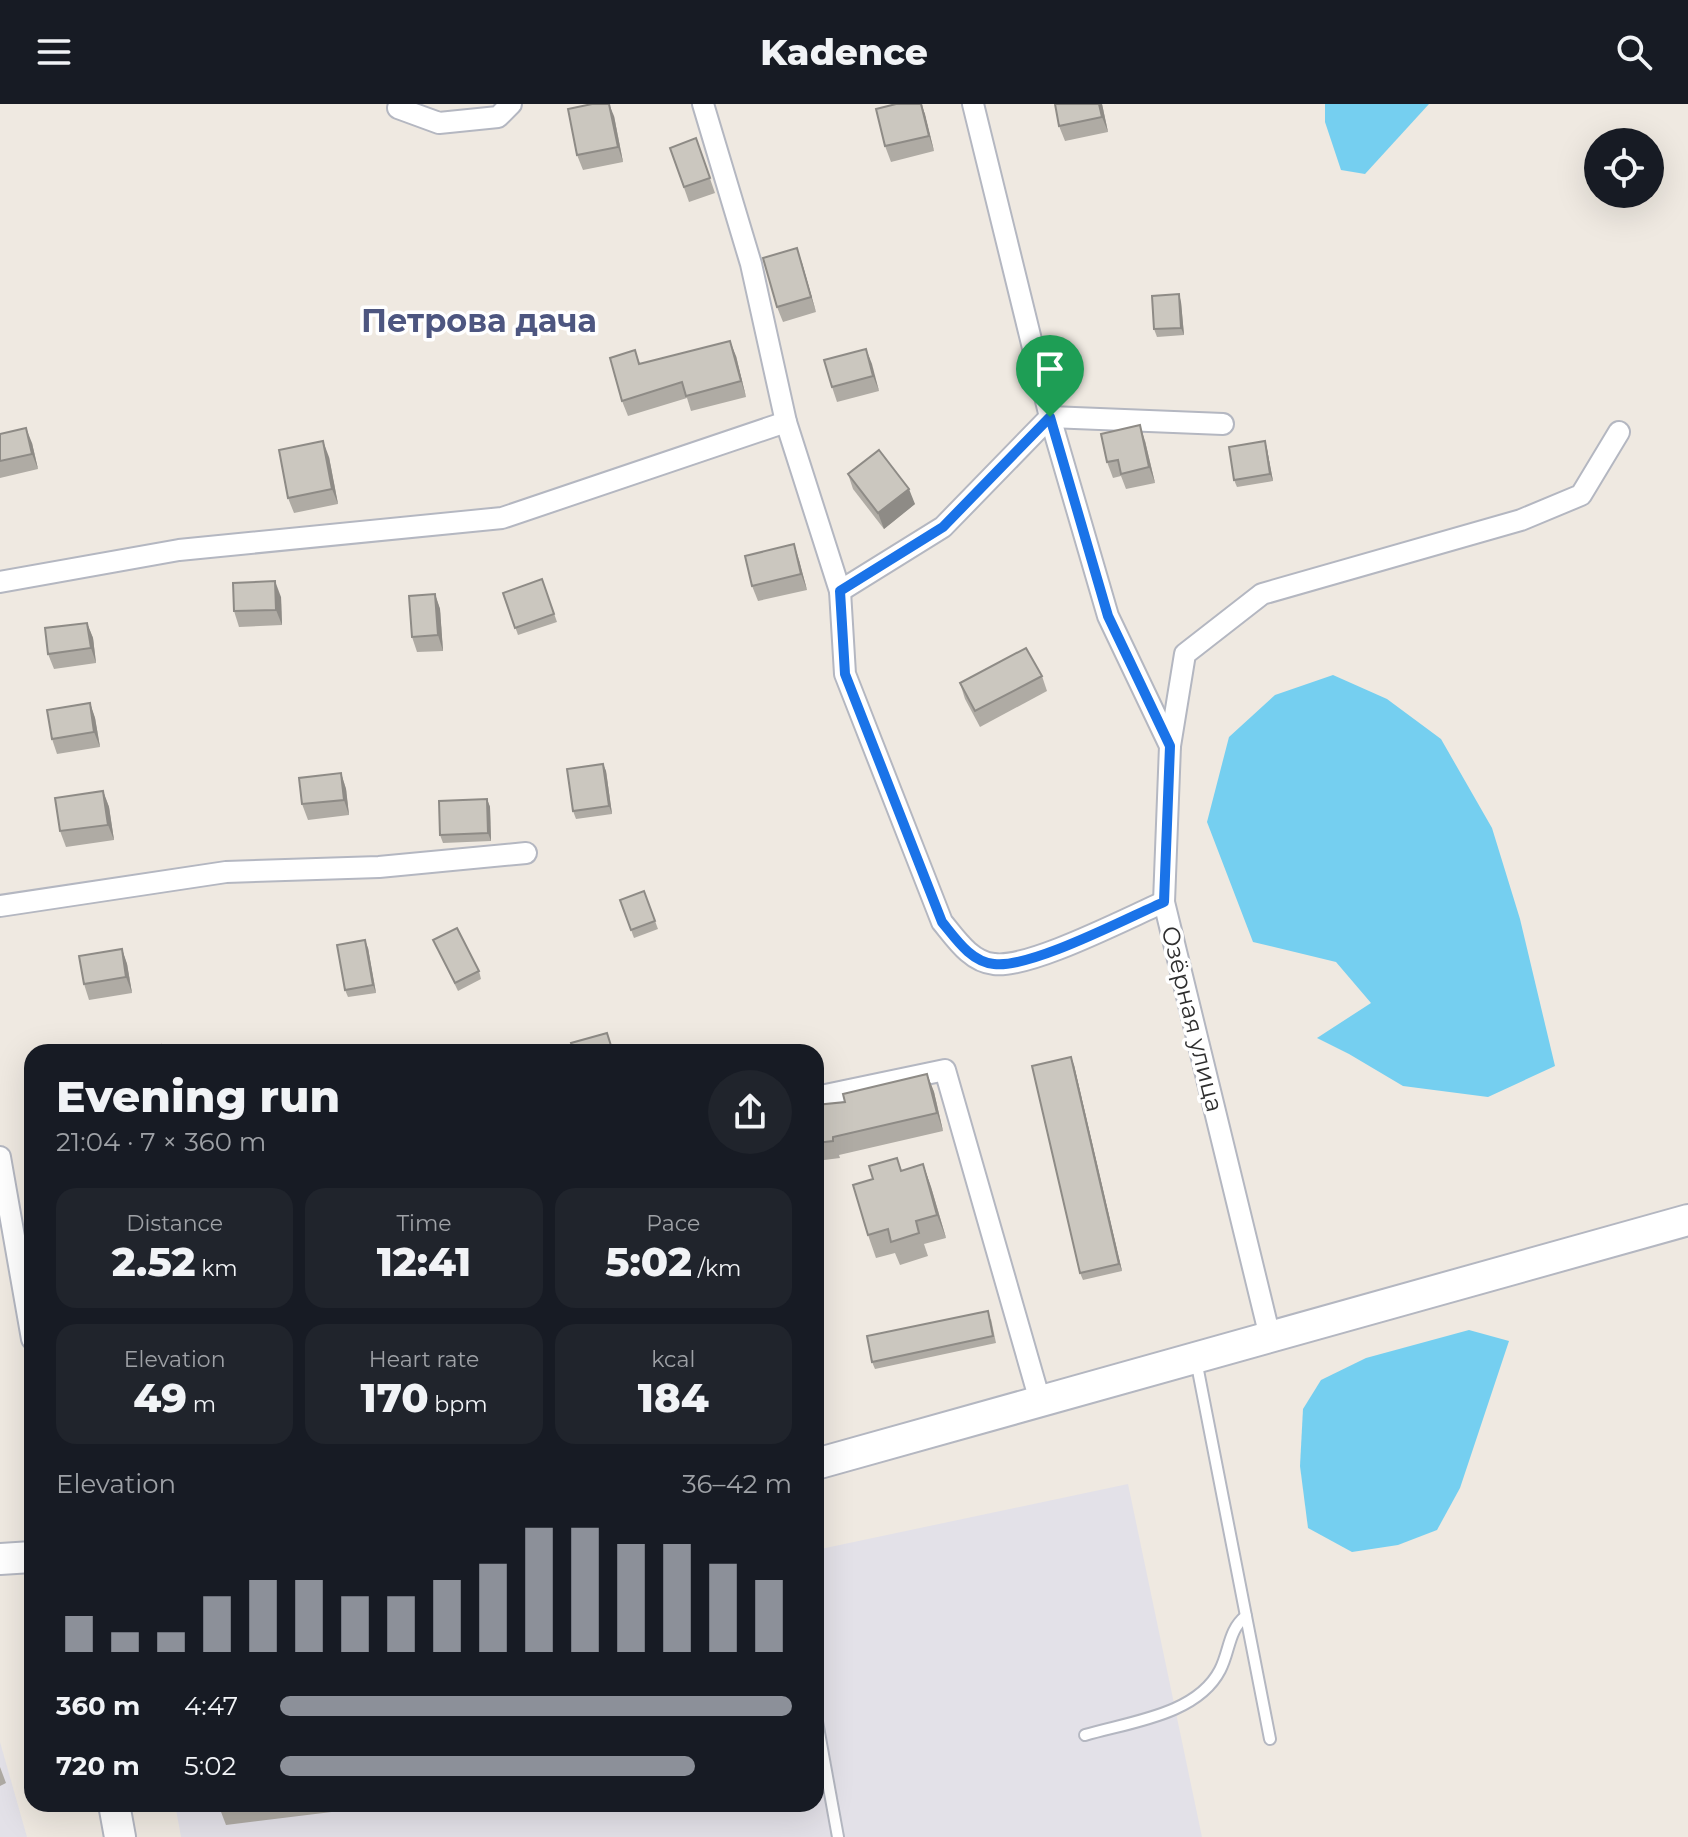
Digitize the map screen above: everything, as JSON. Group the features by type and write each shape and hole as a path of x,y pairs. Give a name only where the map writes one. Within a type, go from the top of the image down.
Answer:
{"main road":[{"path":"824,1462 1688,1220"},
{"path":"0,1559 24,1558"},
{"path":"115,1812 120,1837"}],"street":[{"path":"398,108 439,123 498,117 511,104"},
{"path":"703,104 751,264 786,422 840,591 845,674 942,922 965,950 992,965 1023,963 1164,902"},
{"name":"Озёрная улица","path":"973,104 1050,417 1108,616 1170,746 1164,902 1270,1337"},
{"path":"840,591 943,527 1050,417 1223,424"},
{"path":"0,582 179,550 502,518 786,422"},
{"path":"1170,746 1185,654 1262,594 1521,520 1581,495 1619,432"},
{"path":"0,906 226,872 379,867 526,853"},
{"path":"824,1095 945,1070 1040,1401"},
{"path":"0,1157 24,1274"}],"lane":[{"path":"1196,1358 1270,1739"},
{"path":"1085,1735 1175,1709 1209,1688 1222,1667 1236,1623 1246,1616"},
{"path":"824,1760 838,1837"}],"shaded area":[{"path":"1128,1484 1202,1837 181,1837 176,1812 824,1812 824,1548"},
{"path":"0,1742 27,1837 0,1837"}],"water":[{"path":"1325,104 1429,104 1365,174 1341,170 1325,122"},
{"path":"1333,675 1387,699 1441,739 1492,828 1520,919 1555,1066 1488,1097 1403,1086 1317,1038 1371,1003 1336,962 1253,942 1207,822 1229,737 1275,695"},
{"path":"1469,1330 1509,1341 1460,1488 1437,1530 1398,1545 1352,1552 1308,1528 1300,1466 1303,1409 1321,1380 1366,1358"}],"building":[{"path":"609,104 618,147 577,155 568,109"},
{"path":"896,104 921,104 929,136 885,146 876,109"},
{"path":"1055,104 1099,104 1102,117 1059,126"},
{"path":"696,138 710,178 684,187 670,148"},
{"path":"797,248 811,297 777,307 763,258"},
{"path":"1179,294 1181,328 1154,329 1152,296"},
{"path":"730,341 741,381 686,396 682,382 622,401 610,358 635,350 639,364"},
{"path":"866,349 873,376 832,387 824,360"},
{"path":"1140,425 1149,467 1121,474 1118,460 1107,462 1101,434"},
{"path":"26,428 32,454 0,461 0,434"},
{"path":"323,441 332,489 288,498 279,450"},
{"path":"1265,441 1270,474 1234,480 1229,447"},
{"path":"879,450 909,489 878,513 848,474"},
{"path":"794,544 801,574 752,586 745,556"},
{"path":"542,579 554,614 515,628 503,593"},
{"path":"275,581 276,610 234,611 233,583"},
{"path":"435,594 438,635 412,637 409,596"},
{"path":"87,623 91,648 48,654 45,628"},
{"path":"1026,648 1042,676 975,711 960,683"},
{"path":"90,703 94,732 52,739 47,710"},
{"path":"603,764 609,806 573,811 567,769"},
{"path":"341,773 344,800 302,804 299,778"},
{"path":"103,791 108,825 60,831 55,798"},
{"path":"487,799 488,833 440,835 439,801"},
{"path":"644,891 655,921 631,930 620,900"},
{"path":"457,928 479,971 455,983 433,940"},
{"path":"365,940 373,985 345,990 337,945"},
{"path":"122,949 126,977 84,984 79,956"},
{"path":"607,1033 610,1044 571,1044"},
{"path":"1071,1057 1119,1264 1080,1273 1032,1066"},
{"path":"927,1074 937,1113 833,1137 833,1141 824,1142 824,1104 845,1102 843,1094"},
{"path":"897,1158 901,1171 923,1164 937,1215 916,1221 919,1233 891,1242 888,1229 868,1235 853,1185 873,1179 869,1166"},
{"path":"988,1311 993,1336 872,1362 867,1336"}],"district":[{"name":"Петрова дача","path":"479,321"}],"route":[{"path":"1050,417 1108,616 1170,746 1164,902 1023,963 992,965 965,950 942,922 845,674 840,591 943,527 1050,417"}]}
